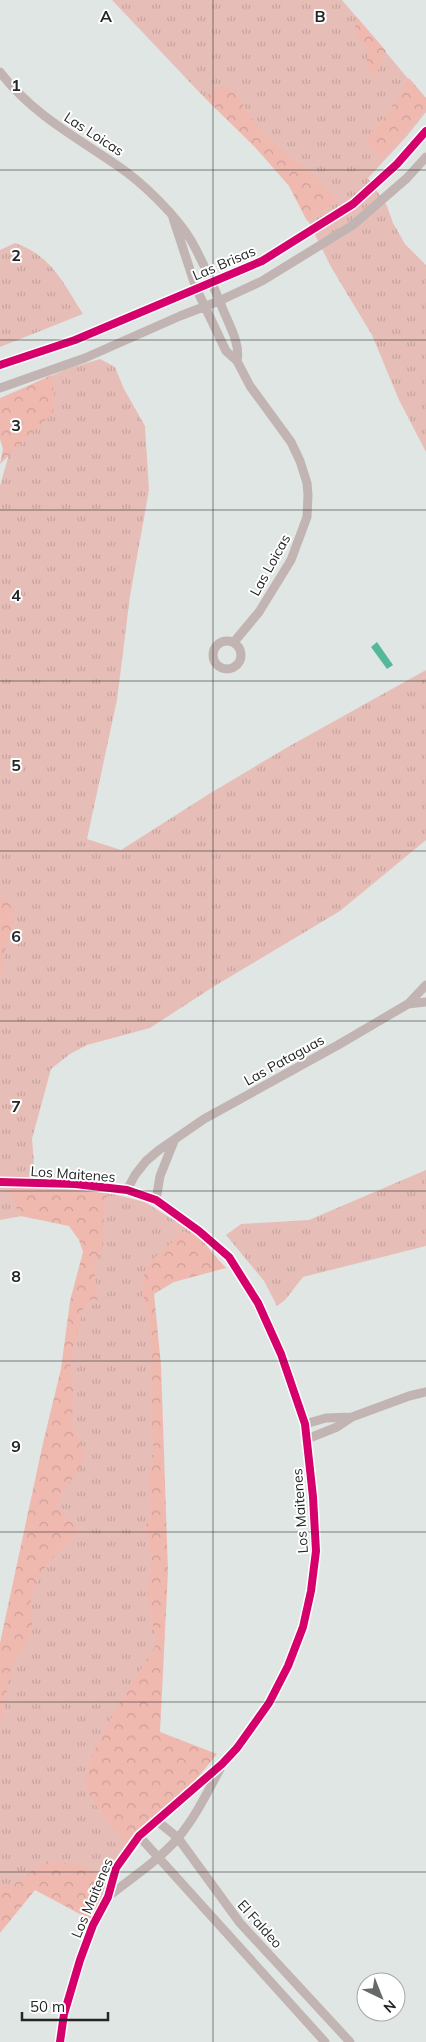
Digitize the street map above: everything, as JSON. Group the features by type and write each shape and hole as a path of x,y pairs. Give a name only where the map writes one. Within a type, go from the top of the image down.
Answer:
{"street":[{"name":"Las Loicas","path":"0,72 14,90 36,111 64,132 120,167 155,197 173,218 191,240 211,282 238,348 237,361"},
{"name":"Las Brisas","path":"0,365 75,340 262,261 353,204 398,164 426,131"},
{"path":"0,388 85,358 262,281 353,225 407,178 426,157"},
{"name":"Las Loicas","path":"173,218 196,288 226,351 237,361 250,386 285,432 296,452 307,483 308,500 304,530 291,560 259,612 234,642"},
{"name":"Las Pataguas","path":"127,1190 146,1161 204,1119 408,1004 426,986"},
{"name":"Las Pataguas","path":"408,1004 426,1002"},
{"path":"156,1200 164,1164 174,1140"},
{"name":"Los Maitenes","path":"0,1182 75,1184 127,1190 156,1200 199,1230 229,1257 258,1303 274,1337 305,1424 316,1551 311,1590 303,1627 288,1666 269,1703 237,1748 222,1764 139,1836 116,1868 108,1896 93,1925 80,1960 64,2014 60,2042"},
{"path":"306,1439 337,1427 352,1417 409,1396 426,1392"},
{"path":"305,1424 326,1418 352,1417"},
{"name":"Los Maitenes","path":"108,1896 158,1858 178,1838 201,1805 222,1764"},
{"name":"El Faldeo","path":"156,1820 178,1838 240,1923 350,2042"},
{"path":"139,1836 325,2042"}],"green space":[{"path":"112,0 342,0 426,100 426,112 407,136 368,178 387,206 393,223 405,244 426,265 426,452 399,400 372,335 331,267 292,188 256,148 200,93"},
{"path":"356,16 386,51 376,77 372,76 367,64 367,49 355,34"},
{"path":"409,78 426,98 426,108 382,159 368,144 367,137 391,109"},
{"path":"221,86 233,90 261,131 285,153 311,172 337,201 307,221 289,186 256,148 204,97"},
{"path":"15,243 27,248 47,263 63,282 83,314 0,347 0,250"},
{"path":"100,359 115,367 124,389 145,426 149,490 130,596 117,700 87,839 121,850 286,748 426,670 426,840 340,911 213,987 150,1028 87,1045 70,1054 51,1069 32,1139 36,1187 108,1193 145,1202 199,1236 224,1267 172,1282 153,1292 167,1573 131,1837 106,1885 94,1919 34,1889 0,1932 0,1646 61,1370 84,1252 80,1240 69,1225 22,1216 0,1220 0,486 9,454 0,398 67,369"},
{"path":"51,375 55,399 53,413 0,464 3,449 0,439 0,400"},
{"path":"0,897 8,900 12,905 14,918 0,977"},
{"path":"426,1170 426,1246 303,1277 285,1300 277,1306 264,1281 226,1235 241,1224 309,1220"},
{"path":"64,1187 108,1192 104,1210 103,1246 94,1268 98,1300 91,1299 83,1309 70,1366 74,1389 72,1405 73,1425 83,1450 83,1458 81,1467 64,1490 57,1506 79,1531 64,1545 43,1570 33,1589 31,1599 31,1633 11,1668 0,1722 0,1643 61,1369 70,1301 83,1252 79,1240 69,1226 21,1216 8,1189"},
{"path":"184,1231 202,1242 226,1268 174,1282 154,1294 161,1365 168,1571 160,1732 217,1754 180,1799 130,1846 114,1831 95,1804 88,1792 85,1779 94,1751 116,1709 157,1643 147,1598 152,1556 145,1529 151,1511 148,1479 154,1455 149,1319 143,1295 142,1280 148,1264"},
{"path":"48,1861 80,1865 107,1880 91,1920 35,1890 0,1933 0,1886 18,1882 41,1864"}],"shaded area":[{"path":"377,642 393,665 387,669 371,647"}],"cycle path":[{"path":"0,365 75,340 262,261 353,204 397,164 426,131"},
{"path":"0,1182 75,1184 127,1190 156,1200 199,1231 229,1257 258,1303 281,1354 305,1424 313,1497 316,1551 311,1591 303,1627 288,1666 269,1703 237,1748 222,1764 139,1836 116,1868 108,1897 93,1925 80,1960 64,2014 60,2042"}]}
